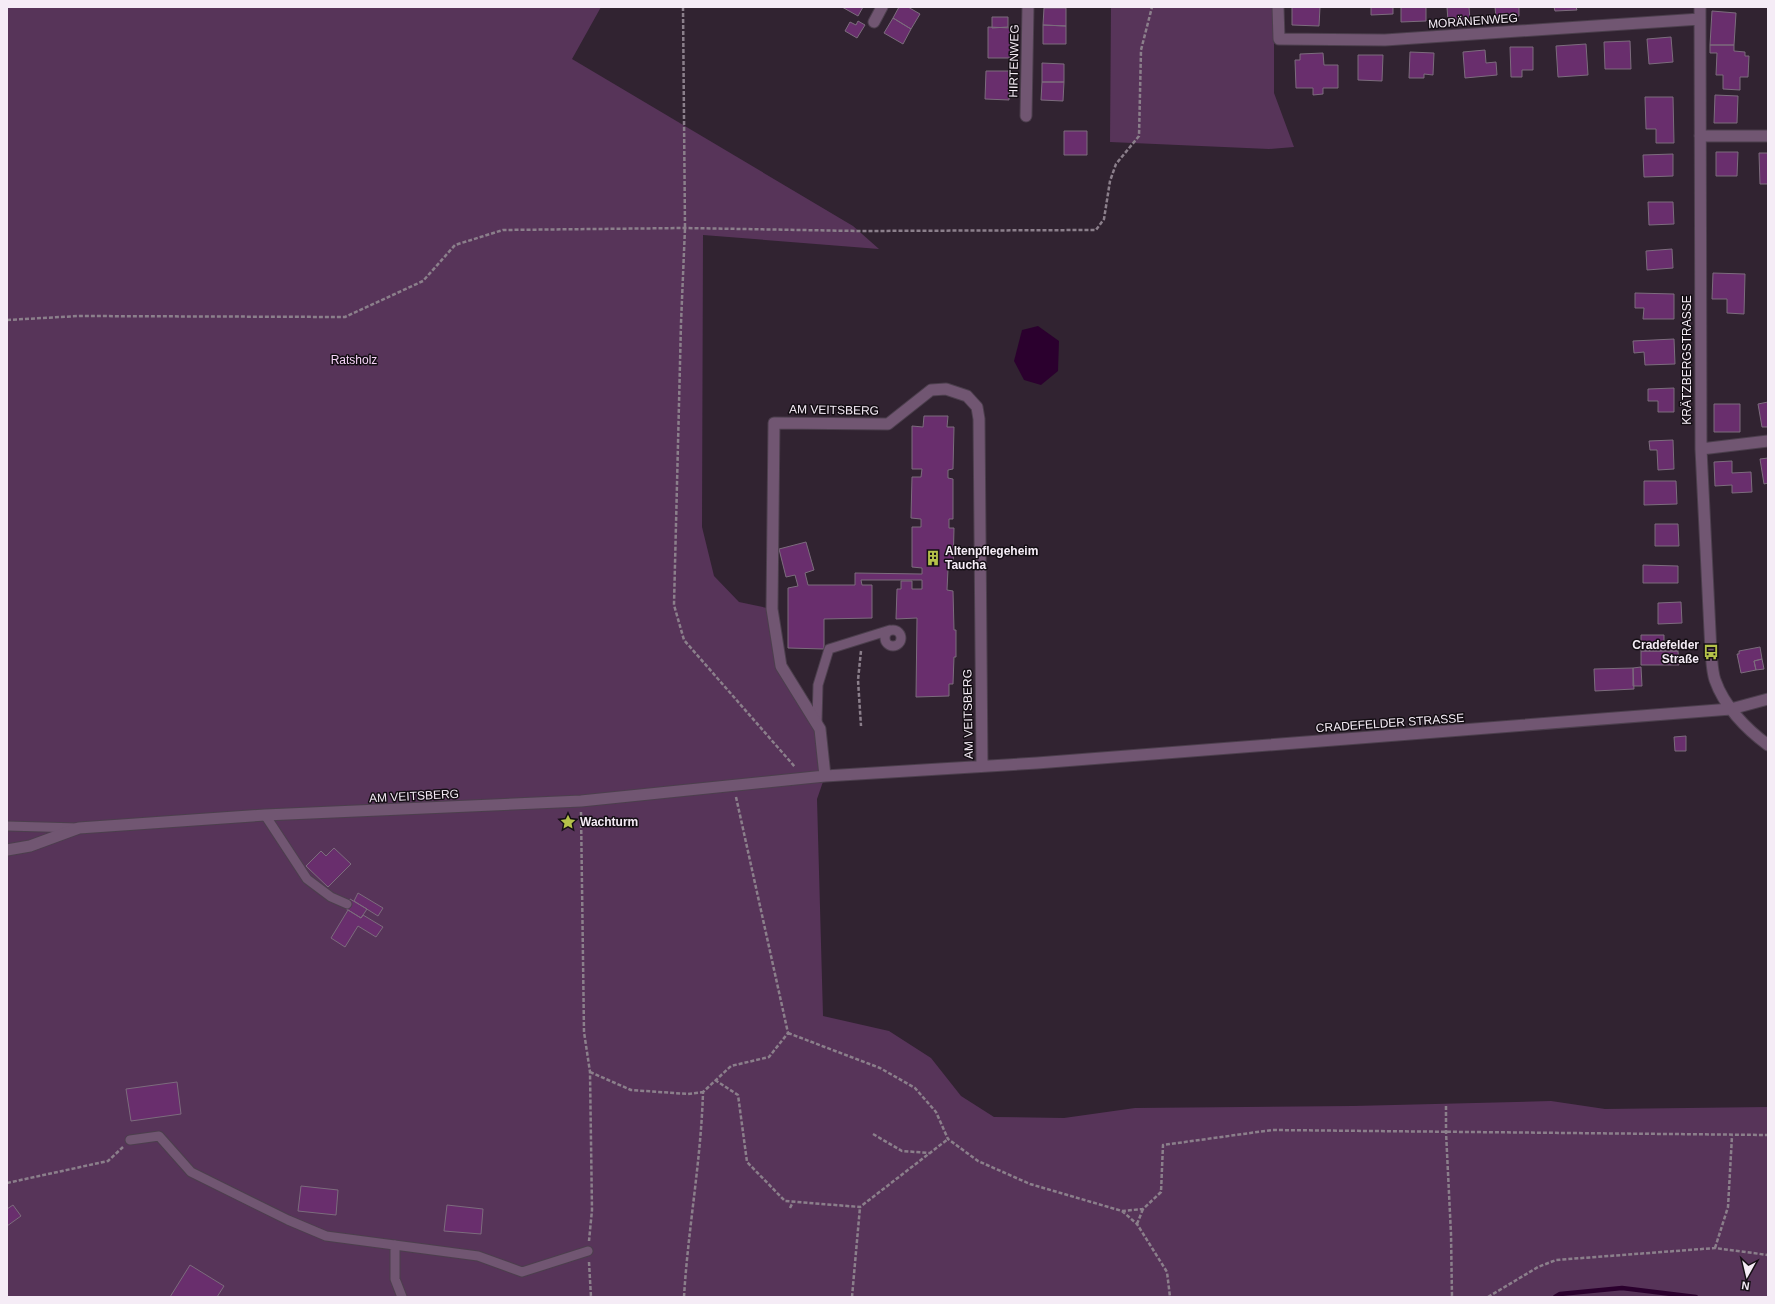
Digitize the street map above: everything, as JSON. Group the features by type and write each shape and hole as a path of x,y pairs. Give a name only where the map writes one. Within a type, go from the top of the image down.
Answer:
{"street":[{"path":"874,22 882,7"},
{"name":"HIRTENWEG","path":"1026,116 1028,7"},
{"name":"MORÄNENWEG","path":"1278,7 1278,39 1385,40 1700,20"},
{"name":"KRÄTZBERGSTRASSE","path":"1700,7 1700,449 1711,652 1715,679 1722,696 1731,709 1759,738 1768,745"},
{"path":"1700,136 1768,136"},
{"name":"AM VEITSBERG","path":"825,776 820,729 781,666 772,609 774,423 888,424 931,390 946,389 956,391 967,396 976,407 979,419 982,766"},
{"path":"1700,449 1768,441"},
{"name":"CRADEFELDER STRASSE","path":"1037,763 1731,709 1768,699"},
{"name":"AM VEITSBERG","path":"7,850 30,846 79,828 265,815 581,801 825,776 1037,763"}],"lane":[{"path":"817,722 818,685 829,649 890,630"},
{"path":"265,815 306,879 331,897 347,904"},
{"path":"7,826 79,828"},
{"path":"130,1140 159,1136 191,1172 288,1220 326,1236 478,1256 522,1272 588,1251"},
{"path":"395,1245 395,1279 402,1297"}],"path":[{"path":"683,7 685,228 681,323 674,605 684,640 788,759 802,778"},
{"path":"7,320 79,316 345,317 423,280 455,245 503,230 685,228 858,231 1096,230 1104,219 1110,181 1116,164 1139,136 1142,50 1152,7"},
{"path":"861,726 858,680 862,639"},
{"path":"733,785 788,1033"},
{"path":"581,801 584,1032 590,1072 592,1210 588,1251 591,1297"},
{"path":"590,1072 631,1090 688,1094 703,1092 731,1066 769,1057 788,1033"},
{"path":"788,1033 880,1068 915,1088 936,1112 948,1139 978,1161 1030,1184 1122,1211 1143,1209"},
{"path":"715,1080 738,1095 746,1162 785,1201 860,1207 948,1139"},
{"path":"684,1297 686,1261 702,1118 703,1092"},
{"path":"1446,1106 1446,1132 1452,1234 1452,1297"},
{"path":"1137,1224 1143,1209 1161,1192 1163,1145 1272,1130 1732,1136 1768,1135"},
{"path":"873,1134 902,1151 930,1153"},
{"path":"1715,1248 1728,1207 1732,1136"},
{"path":"7,1183 108,1160 130,1140"},
{"path":"790,1208 793,1202"},
{"path":"852,1297 860,1207"},
{"path":"1122,1211 1137,1224 1167,1272 1170,1297"},
{"path":"1488,1297 1538,1267 1556,1260 1715,1248 1768,1255"}],"green space":[{"name":"Ratsholz","path":"7,7 601,7 572,59 853,226 879,249 703,235 702,527 714,576 739,602 772,609 781,666 820,729 825,776 817,799 823,1016 889,1031 931,1058 961,1096 994,1117 1064,1118 1135,1108 1353,1106 1551,1101 1605,1109 1768,1107 1768,1297 7,1297"},
{"path":"1111,7 1274,7 1274,93 1294,147 1269,149 1110,142"}],"shaded area":[{"path":"1038,326 1059,341 1058,371 1041,385 1024,380 1014,361 1022,330"}],"building":[{"path":"842,7 863,7 858,16"},
{"path":"899,7 908,7 920,14 911,29 893,18"},
{"path":"1292,7 1320,7 1319,26 1292,25"},
{"path":"1371,7 1393,7 1393,14 1371,15"},
{"path":"1401,7 1426,7 1426,21 1401,22"},
{"path":"1447,7 1469,7 1470,20 1448,21"},
{"path":"1495,7 1519,7 1519,16 1496,18"},
{"path":"1554,7 1576,7 1577,10 1555,11"},
{"path":"1044,8 1066,8 1066,26 1043,25"},
{"path":"1712,11 1736,13 1734,45 1710,45"},
{"path":"992,17 1008,17 1008,27 992,28"},
{"path":"893,18 911,29 903,44 884,33"},
{"path":"858,21 865,25 857,38 845,31 850,22 856,25"},
{"path":"1043,25 1066,26 1066,44 1043,44"},
{"path":"988,27 1012,28 1012,58 988,58"},
{"path":"1671,37 1673,62 1649,64 1647,39"},
{"path":"1630,41 1631,69 1605,69 1604,42"},
{"path":"1586,44 1588,75 1558,77 1556,46"},
{"path":"1710,45 1734,45 1734,51 1745,52 1745,56 1749,56 1748,77 1740,77 1740,90 1723,89 1723,75 1716,75 1717,53 1710,53"},
{"path":"1510,47 1533,47 1533,70 1522,70 1522,77 1511,77"},
{"path":"1485,50 1486,63 1496,62 1497,75 1465,78 1463,52"},
{"path":"1410,52 1434,53 1433,75 1424,74 1424,78 1409,78"},
{"path":"1323,53 1324,65 1338,65 1338,88 1323,88 1323,94 1313,95 1313,88 1296,88 1295,60 1300,60 1300,54"},
{"path":"1358,55 1383,55 1382,81 1358,80"},
{"path":"1042,63 1064,64 1064,82 1042,82"},
{"path":"986,71 1010,71 1009,100 985,99"},
{"path":"1042,82 1064,82 1063,101 1041,100"},
{"path":"1715,95 1738,96 1737,123 1714,123"},
{"path":"1645,97 1673,97 1674,143 1656,143 1656,129 1646,129"},
{"path":"1064,131 1087,131 1087,155 1064,155"},
{"path":"1716,152 1738,152 1737,176 1716,176"},
{"path":"1759,153 1768,153 1768,184 1760,184"},
{"path":"1673,154 1673,176 1644,177 1643,155"},
{"path":"1648,202 1673,202 1674,224 1649,225"},
{"path":"1672,249 1673,268 1647,270 1646,251"},
{"path":"1713,273 1745,274 1744,314 1727,313 1727,299 1712,299"},
{"path":"1635,293 1674,294 1674,319 1643,319 1644,308 1635,308"},
{"path":"1674,339 1675,364 1645,365 1644,352 1634,353 1633,341"},
{"path":"1674,388 1674,412 1658,412 1658,401 1648,401 1648,389"},
{"path":"1768,402 1768,427 1762,427 1758,404"},
{"path":"1714,404 1740,404 1740,432 1714,432"},
{"name":"Altenpflegeheim Taucha","path":"924,416 948,416 947,427 954,427 953,469 948,470 948,478 953,479 953,519 949,519 949,528 954,528 953,569 948,569 947,590 953,591 954,630 956,630 956,657 954,657 953,684 949,684 949,696 916,697 917,618 896,619 897,589 901,589 901,581 912,581 912,589 922,589 922,580 861,580 862,585 872,585 872,618 824,619 824,649 788,648 788,588 798,586 795,575 786,577 779,549 806,542 814,570 805,573 808,585 855,585 855,573 922,574 922,568 912,567 912,527 921,527 921,519 911,518 912,477 921,477 922,469 912,469 912,426 923,427"},
{"path":"1673,440 1674,469 1658,470 1657,450 1650,450 1649,441"},
{"path":"1768,458 1768,483 1764,484 1760,459"},
{"path":"1732,461 1732,473 1751,472 1752,492 1732,493 1732,485 1715,486 1714,462"},
{"path":"1644,481 1676,481 1677,504 1644,505"},
{"path":"1655,524 1678,524 1679,546 1655,546"},
{"path":"1643,565 1678,566 1678,583 1643,583"},
{"path":"1681,602 1682,623 1658,624 1658,603"},
{"path":"1641,635 1664,635 1664,651 1641,651"},
{"path":"1678,643 1678,651 1664,651 1664,644"},
{"path":"1760,647 1762,659 1754,661 1756,670 1741,673 1737,654 1739,654 1739,651"},
{"path":"1641,651 1678,651 1679,665 1641,665"},
{"path":"1762,659 1764,669 1756,670 1754,661"},
{"path":"1641,667 1642,686 1633,686 1633,668"},
{"path":"1633,668 1634,689 1595,691 1594,669"},
{"path":"1686,736 1686,751 1675,751 1674,737"},
{"path":"334,848 351,864 328,887 306,866 321,851 326,856"},
{"path":"358,893 383,908 378,916 354,901"},
{"path":"350,899 367,909 361,918 345,908"},
{"path":"348,910 361,918 363,915 383,927 376,937 358,926 345,947 331,938"},
{"path":"177,1082 181,1114 131,1121 126,1089"},
{"path":"301,1186 338,1190 336,1215 298,1211"},
{"path":"13,1205 21,1216 7,1226 7,1209"},
{"path":"447,1205 483,1209 481,1234 444,1231"},
{"path":"190,1265 224,1286 217,1297 170,1297"}],"waterway":[{"path":"1555,1297 1560,1294 1622,1288 1696,1297"}],"place":[{"name":"Altenpflegeheim Taucha","path":"933,558"},
{"name":"Cradefelder Straße","path":"1711,652"},
{"name":"Wachturm","path":"568,822"}]}
